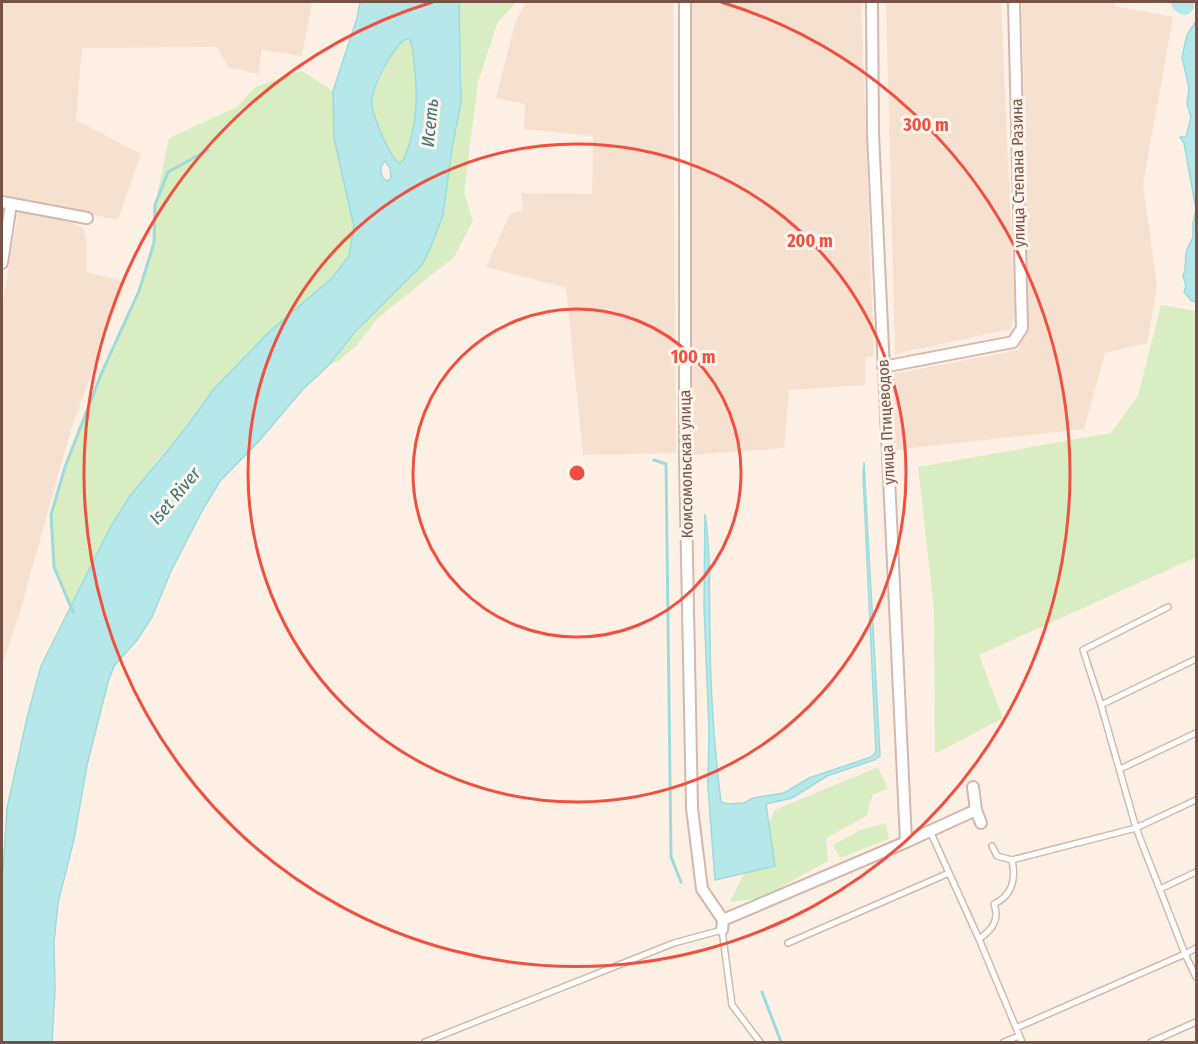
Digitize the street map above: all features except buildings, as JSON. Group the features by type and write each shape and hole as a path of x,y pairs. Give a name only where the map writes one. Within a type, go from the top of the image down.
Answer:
{"street":[{"name":"Комсомольская улица","path":"685,2 685,457 692,808 702,889 722,925"},
{"name":"улица Птицеводов","path":"872,2 873,134 906,842"},
{"name":"улица Степана Разина","path":"883,367 1012,342 1022,328 1014,2"},
{"path":"2,263 6,203 87,218"},
{"path":"973,787 976,810 981,823"},
{"path":"722,925 976,810"}],"lane":[{"path":"1168,607 1083,650 1136,828 1185,954 1197,977"},
{"path":"1101,705 1197,659"},
{"path":"1120,769 1197,733"},
{"path":"992,846 997,856 1012,860 1136,828 1197,800"},
{"path":"930,831 1022,1042"},
{"path":"979,939 993,927 997,912 994,904 1002,900 1014,883 1015,873 1012,860"},
{"path":"1160,889 1197,872"},
{"path":"788,943 949,873"},
{"path":"425,1042 722,925 732,1005 760,1042"},
{"path":"1016,1028 1197,948"},
{"path":"1151,1042 1197,1022"},
{"path":"1004,1042 1019,1036"}],"shaded area":[{"path":"2,2 312,2 302,56 262,50 258,74 228,67 217,47 82,48 76,120 141,154 118,220 2,197"},
{"path":"526,2 673,2 676,453 583,455 566,288 486,267 510,214 523,210 521,193 592,194 593,136 524,129 525,104 496,98 515,23"},
{"path":"692,2 861,2 874,356 865,357 865,385 789,390 784,448 691,455"},
{"path":"886,2 1001,2 1015,315 1011,329 895,354"},
{"path":"1022,2 1114,2 1115,6 1173,17 1143,184 1157,286 1147,343 1105,353 1084,429 893,450 893,374 1018,350 1028,328"},
{"path":"22,210 59,217 83,228 87,243 87,272 125,282 71,429 19,615 2,665 2,307 18,213"}],"green space":[{"path":"459,2 517,2 498,21 478,82 464,193 473,221 454,257 378,318 356,346 340,360 328,366 371,316 447,186 462,77"},
{"path":"408,39 412,46 417,90 415,119 409,147 403,161 399,163 384,142 372,109 372,101 375,89 398,44"},
{"path":"302,71 333,91 334,138 354,227 349,256 332,278 269,332 159,458 111,526 70,609 54,567 51,515 65,467 102,372 139,291 154,243 155,205 169,138 237,107 255,87"},
{"path":"1161,305 1196,311 1196,557 979,655 1003,718 935,754 934,609 918,467 1111,433 1138,396"},
{"path":"878,767 888,789 873,794 866,816 826,838 828,861 761,898 730,902 775,810"},
{"path":"886,823 889,839 840,858 833,845 860,830"}],"water":[{"path":"360,2 459,2 461,102 443,215 422,265 356,331 328,366 303,389 259,441 220,481 171,571 152,617 137,640 114,666 87,765 74,839 58,903 54,942 55,990 52,1042 2,1042 2,886 7,808 41,666 111,526 130,496 185,429 214,389 269,332 332,278 349,256 354,227 334,138 333,91","holes":["406,39 410,40 412,46 416,76 416,104 409,147 403,161 399,163 390,152 381,133 372,100 385,66","385,161 390,168 391,178 387,181 383,178 381,171"]},
{"path":"1196,21 1196,209 1184,143 1180,137 1186,137 1191,117 1187,104 1189,88 1182,57 1187,35"},
{"path":"1196,210 1196,302 1184,292 1186,286 1183,276 1186,252 1193,237"},
{"path":"864,462 880,756 827,776 792,798 766,804 775,866 715,880 708,787 709,730 704,605 705,514 709,559 714,738 721,802 744,803 753,798 784,793 809,778 871,757 876,752"}],"waterway":[{"path":"1181,2 1184,5"},
{"path":"73,612 54,567 51,515 65,467 102,372 139,291 154,243 155,205 168,172 208,150"},
{"path":"654,460 666,464 671,857 681,882"},
{"path":"762,992 781,1042"}],"water label":[{"name":"Исеть","path":"430,123"},
{"name":"Iset River","path":"175,496"}]}
